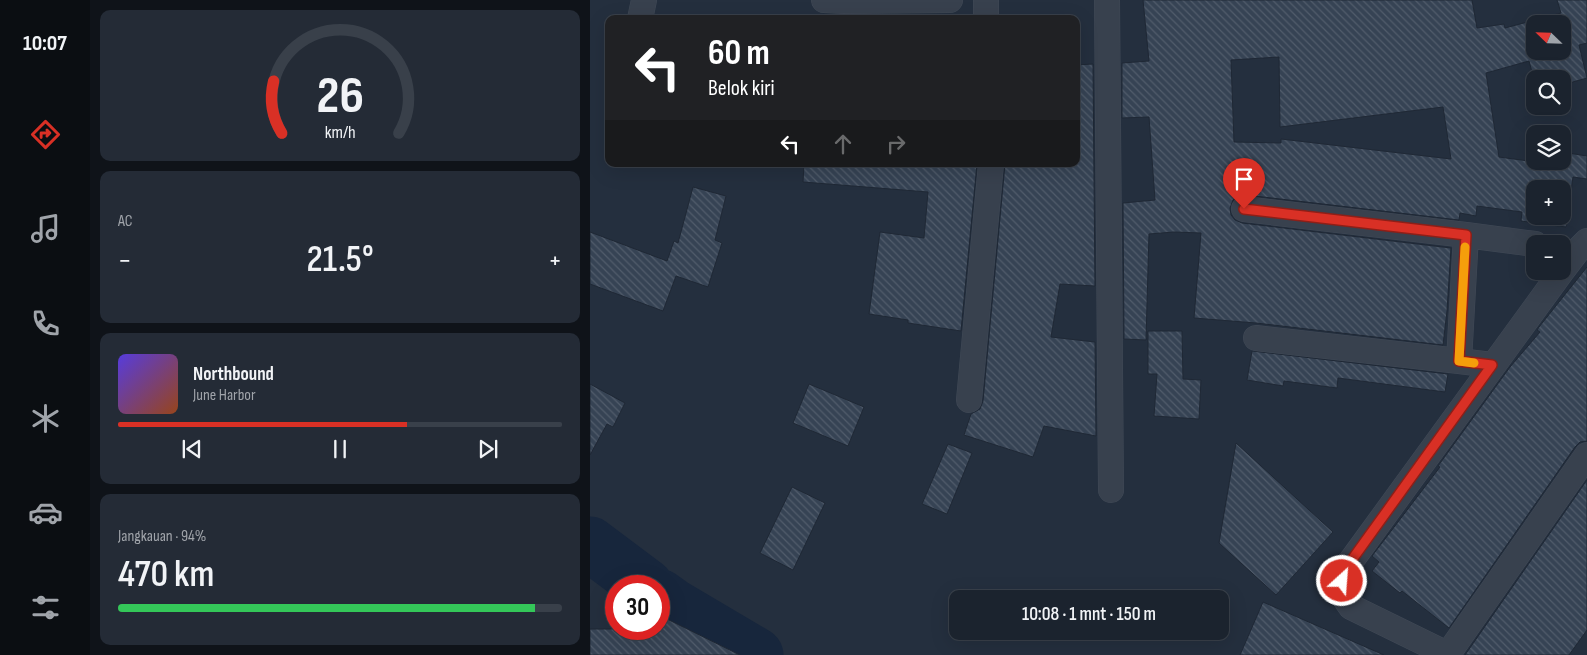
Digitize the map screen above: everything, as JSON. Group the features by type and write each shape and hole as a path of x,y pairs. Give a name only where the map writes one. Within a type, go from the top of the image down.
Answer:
{"street":[{"path":"641,15 644,0"},
{"path":"824,0 950,0"},
{"path":"986,0 986,15"},
{"path":"1108,0 1110,490"},
{"path":"968,400 991,167"},
{"path":"1244,209 1526,243"},
{"path":"1459,361 1466,235"},
{"path":"1555,280 1346,568 1342,581 1344,600 1351,607 1449,655 1587,455"},
{"path":"1256,338 1492,365"}],"building":[{"path":"1143,0 1472,0 1477,28 1504,24 1505,28 1526,22 1526,60 1571,60 1571,15 1554,15 1561,13 1557,0 1587,0 1587,43 1579,45 1587,78 1571,82 1571,70 1531,70 1529,61 1486,73 1499,157 1526,161 1526,170 1571,170 1571,153 1587,156 1587,179 1573,177 1571,191 1571,180 1526,180 1526,222 1521,221 1522,212 1477,206 1476,216 1460,213 1459,220 1246,195 1239,196 1233,200 1230,208 1231,215 1235,220 1242,223 1451,248 1443,345 1256,323 1194,318 1201,233 1174,232 1149,234 1146,340 1124,339 1123,203 1155,200 1149,117 1122,118 1122,63 1149,61","holes":["1279,57 1280,127 1443,107 1451,159 1281,139 1281,143 1234,142 1231,60"]},
{"path":"1093,64 1095,286 1060,284 1051,337 1095,342 1096,436 1044,426 1033,457 964,435 971,414 980,409 983,401 1005,167 1080,167 1080,65"},
{"path":"804,167 977,167 961,331 908,323 908,320 869,314 880,232 924,238 928,192 803,182"},
{"path":"693,187 726,196 715,240 722,243 708,287 676,276 663,311 590,284 590,232 667,261 674,241 678,243"},
{"path":"1587,267 1587,441 1580,442 1575,447 1449,628 1402,591 1400,593 1372,571 1379,562 1372,556 1440,467 1438,466 1510,367 1540,332 1537,330 1539,327"},
{"path":"1148,331 1182,331 1183,379 1201,380 1199,419 1154,416 1157,374 1148,374"},
{"path":"1252,351 1448,374 1445,392 1338,378 1337,388 1284,381 1283,386 1247,380"},
{"path":"590,384 625,403 613,427 607,424 590,455"},
{"path":"809,384 864,407 848,446 793,423"},
{"path":"1236,443 1333,532 1276,595 1219,543"},
{"path":"948,444 972,453 947,514 922,504"},
{"path":"1587,480 1587,630 1569,655 1465,655"},
{"path":"792,487 825,503 793,570 760,553"},
{"path":"1263,602 1384,655 1240,655"},
{"path":"670,620 740,655 590,655 590,629 605,629 605,640 670,640"}],"waterway":[{"path":"590,544 631,575"},
{"path":"670,604 756,655"}],"slow traffic":[{"path":"1465,247 1459,361 1474,363"}],"route":[{"path":"1244,209 1466,235 1459,361 1492,365 1346,568 1342,581"}]}
